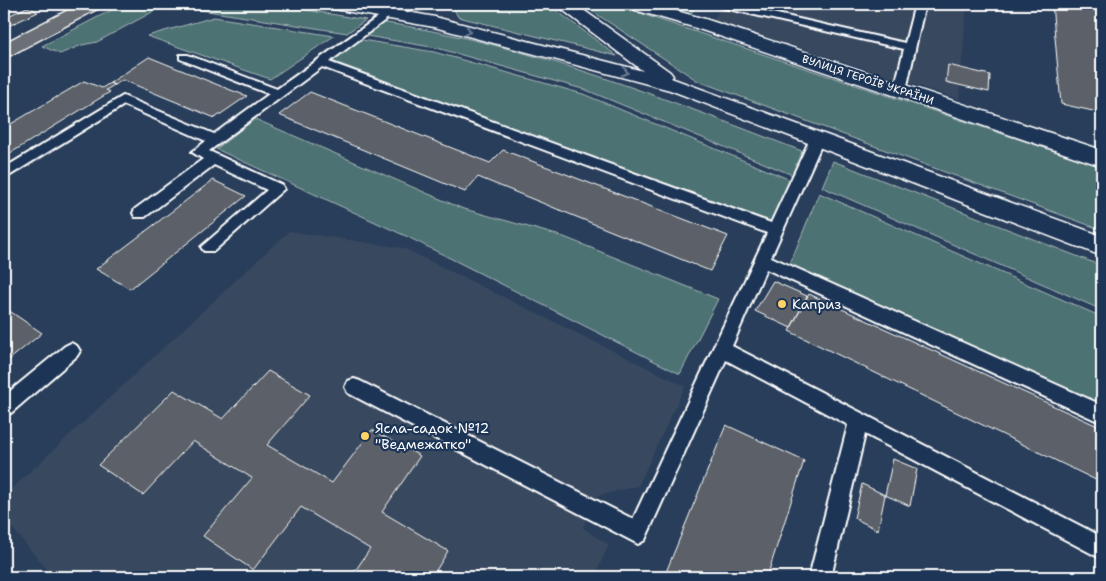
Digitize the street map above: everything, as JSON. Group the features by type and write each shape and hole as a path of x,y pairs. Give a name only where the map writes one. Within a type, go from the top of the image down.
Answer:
{"main road":[{"path":"4,51 93,4"},
{"path":"334,4 435,22 677,86 1102,246"},
{"path":"435,22 441,4"},
{"path":"564,4 677,86"},
{"name":"ВУЛИЦЯ ГЕРОЇВ УКРАЇНИ","path":"634,4 699,23 1102,158"},
{"path":"699,23 713,4"}],"lane":[{"path":"720,4 909,47"},
{"path":"900,90 920,4"},
{"path":"209,247 277,190 199,152 388,13"},
{"path":"184,57 279,94"},
{"path":"321,63 775,230"},
{"path":"4,174 123,100 216,140"},
{"path":"354,387 638,533 817,138"},
{"path":"140,212 212,159"},
{"path":"762,260 1102,414"},
{"path":"721,350 1102,548"},
{"path":"4,408 71,351"},
{"path":"820,577 859,421"}],"shaded area":[{"path":"724,4 967,4 959,99 713,20"},
{"name":"Ясла-садок №12 \"Ведмежатко\"","path":"289,231 403,248 685,386 638,486 597,496 583,528 609,545 594,577 53,577 4,518 4,496"}],"green space":[{"path":"123,4 156,10 97,42 82,45 60,54 42,46"},
{"path":"187,4 271,4 366,20 347,33 182,7"},
{"path":"367,4 429,4 426,9 418,11"},
{"path":"456,4 548,4 617,56 458,17 454,9"},
{"path":"581,4 612,4 1102,167 1102,230 698,81"},
{"path":"654,4 697,4 690,15"},
{"path":"214,17 334,36 270,79 147,36"},
{"path":"380,22 435,31 490,44 597,75 807,153 795,176 586,90 437,48 361,35"},
{"path":"356,39 434,52 583,94 793,181 771,224 325,62"},
{"path":"255,119 461,208 564,237 718,299 680,374 410,238 216,149"},
{"path":"833,161 1102,266 1102,310 822,187"},
{"path":"819,193 1102,317 1102,406 789,266"}],"building":[{"path":"1052,4 1095,4 1102,45 1102,113 1061,104"},
{"path":"27,7 38,12 4,28 4,18"},
{"path":"149,57 247,96 215,118 123,80 114,85 110,83"},
{"path":"948,65 990,75 989,92 946,82"},
{"path":"84,81 102,88 110,83 114,85 106,90 110,92 4,157 4,128"},
{"path":"310,92 490,163 503,150 728,236 710,271 478,177 465,192 279,115"},
{"path":"213,180 246,196 130,289 96,269"},
{"name":"Каприз","path":"773,281 807,296 791,328 755,311"},
{"path":"809,294 1102,428 1102,483 789,331"},
{"path":"8,310 42,333 4,364 4,313"},
{"path":"268,371 310,395 267,445 332,483 372,430 420,456 382,512 448,551 432,577 351,577 370,549 301,507 253,570 203,536 252,478 193,441 143,495 98,465 174,390 223,419"},
{"path":"726,425 804,461 767,577 664,577"},
{"path":"893,459 917,469 910,506 885,495"},
{"path":"862,484 885,495 878,530 854,518"}],"place":[{"name":"Каприз","path":"782,304"},
{"name":"Ясла-садок №12 \"Ведмежатко\"","path":"365,436"}]}
